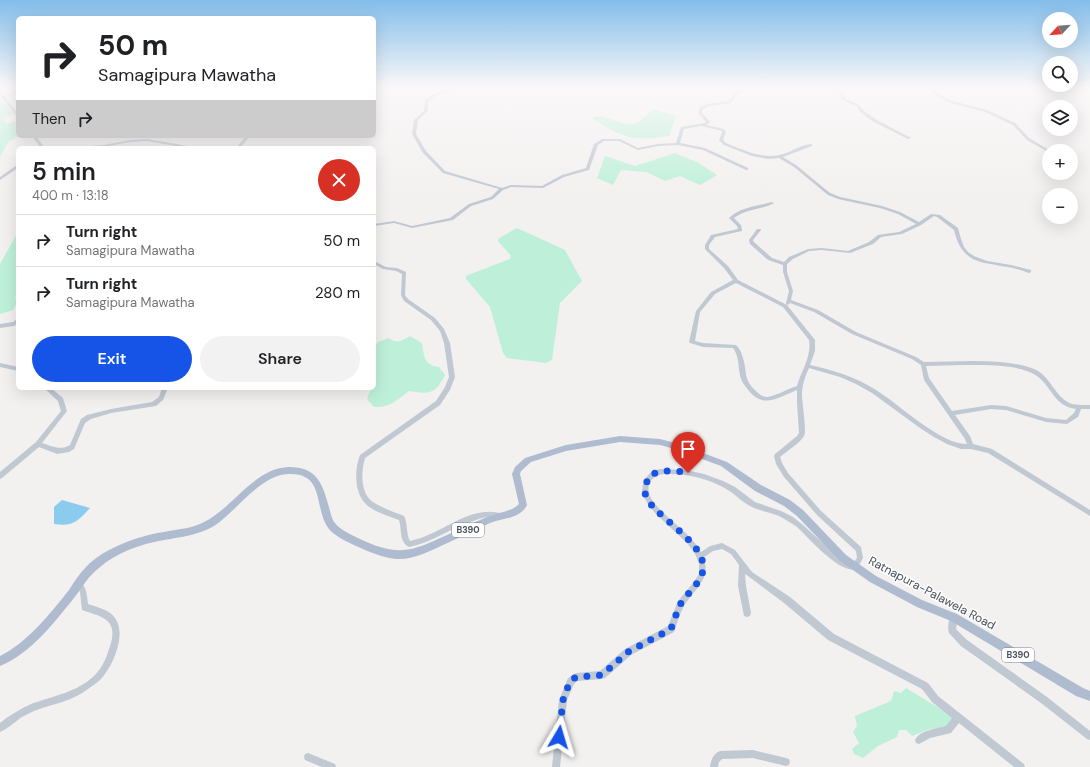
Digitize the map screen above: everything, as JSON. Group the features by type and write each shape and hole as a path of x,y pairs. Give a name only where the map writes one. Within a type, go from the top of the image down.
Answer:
{"main road":[{"name":"Ratnapura-Palawela Road","path":"0,662 10,658 29,644 89,570 112,552 133,543 202,528 224,515 259,483 278,472 300,471 314,478 319,486 328,520 338,532 383,552 392,555 406,555 418,552 491,519 503,517 521,509 523,505 516,474 518,468 528,460 566,448 603,441 627,439 660,442 716,460 758,488 787,502 800,513 836,551 855,567 873,579 920,604 954,617 1080,692 1090,696"}],"street":[{"path":"416,122 414,134 424,152 444,172 502,189"},
{"path":"678,144 682,128 701,125 708,122"},
{"path":"876,122 909,138"},
{"path":"1010,122 1014,124 1028,139 1042,147"},
{"path":"701,125 723,130 724,132 721,140 728,146 756,155 780,157 790,154 800,147 811,144"},
{"path":"240,146 246,138"},
{"path":"104,146 130,141 147,140 182,146"},
{"path":"376,224 394,222 412,227 451,219 470,205 492,198 502,189 511,186 543,187 563,176 588,169 596,144 603,140 620,140 638,149 658,145 678,144 704,149 747,169"},
{"path":"780,157 795,166 829,194 839,198 881,207 899,213 919,224"},
{"path":"0,179 16,167"},
{"path":"736,281 713,293 698,312 692,342 703,345 734,346 738,351 742,362 744,378 759,398 765,400 799,387 808,366 813,344 812,340 785,306 736,281 726,267 707,249 707,245 713,236 740,230 739,226 731,218 733,216 744,210 757,208 772,203"},
{"path":"785,306 790,301 791,291 784,272 785,264 791,258 802,252 822,249 848,252 871,243 880,236 900,233 919,224 930,215 938,216 956,229 958,242 969,255 979,260 1029,271"},
{"path":"759,230 751,240 752,243 770,260 785,264"},
{"path":"376,264 404,273 403,295 406,300 433,319 442,330 447,343 452,377 448,388 438,403 362,457 358,470 363,495 368,503 402,518 405,525 404,534 406,541 409,544 421,543 477,515 496,514 503,517"},
{"path":"790,301 816,311 854,333 914,358 923,364 1020,367 1041,375 1062,401 1071,406 1090,407"},
{"path":"0,326 14,324 16,322"},
{"path":"923,364 926,378 971,443 971,446"},
{"path":"0,365 16,369"},
{"path":"808,366 842,376 874,391 943,440 960,446 971,446 990,451 1090,514"},
{"path":"556,767 563,700 570,681 576,677 602,675 628,652 671,629 680,605 701,576 703,568 700,556 680,531 648,500 645,492 648,477 655,472 677,470 710,478 729,487 755,506 768,508 783,514 795,522 842,563 855,567 860,558 859,549 819,513 786,475 779,464 777,456 802,434 800,384"},
{"path":"0,476 38,444 64,411 61,400 49,390"},
{"path":"38,444 57,451 67,450 72,447 83,421 89,417 111,411 154,404 165,390"},
{"path":"950,413 991,407 1006,408 1046,420 1067,422 1076,415 1080,406"},
{"path":"700,556 712,548 722,546 733,552 750,574 788,600 831,637 925,686 935,699 1021,767"},
{"path":"742,565 742,586 747,613"},
{"path":"0,728 8,721 21,714 60,699 92,684 105,670 113,655 117,634 113,620 108,615 85,607 83,591 79,584"},
{"path":"954,617 952,630 964,643 1044,700 1090,736"},
{"path":"919,740 929,734 948,730 958,717"},
{"path":"714,767 715,760 720,755 753,754 786,762"},
{"path":"308,757 332,767"}],"green space":[{"path":"0,122 5,122 7,124 16,122 16,138 9,141 0,157"},
{"path":"598,122 619,122 628,124 674,122 669,136 637,138 621,134"},
{"path":"675,153 699,163 717,175 700,185 680,176 665,181 646,172 621,170 613,185 597,178 605,156 635,166"},
{"path":"517,228 565,250 582,281 560,303 552,360 546,363 507,358 503,353 490,307 465,278 468,275 510,259 511,256 498,241 499,238"},
{"path":"16,236 16,305 13,310 0,314 0,264"},
{"path":"410,336 422,343 424,356 428,362 439,367 445,375 435,390 431,392 422,393 409,391 389,405 374,407 367,399 370,390 376,390 376,344 378,342 389,338 395,341"},
{"path":"906,688 954,717 946,727 930,729 912,736 906,730 899,730 897,737 878,746 863,758 854,754 852,749 859,743 853,732 857,726 855,716 891,701 894,691 901,693"}],"water":[{"path":"62,500 90,508 78,520 71,524 54,524 54,507"}],"route":[{"path":"559,737 563,700 570,681 576,677 602,675 628,652 671,629 680,605 701,576 703,568 700,556 680,531 653,507 645,492 648,477 655,472 677,470 688,473"}]}
